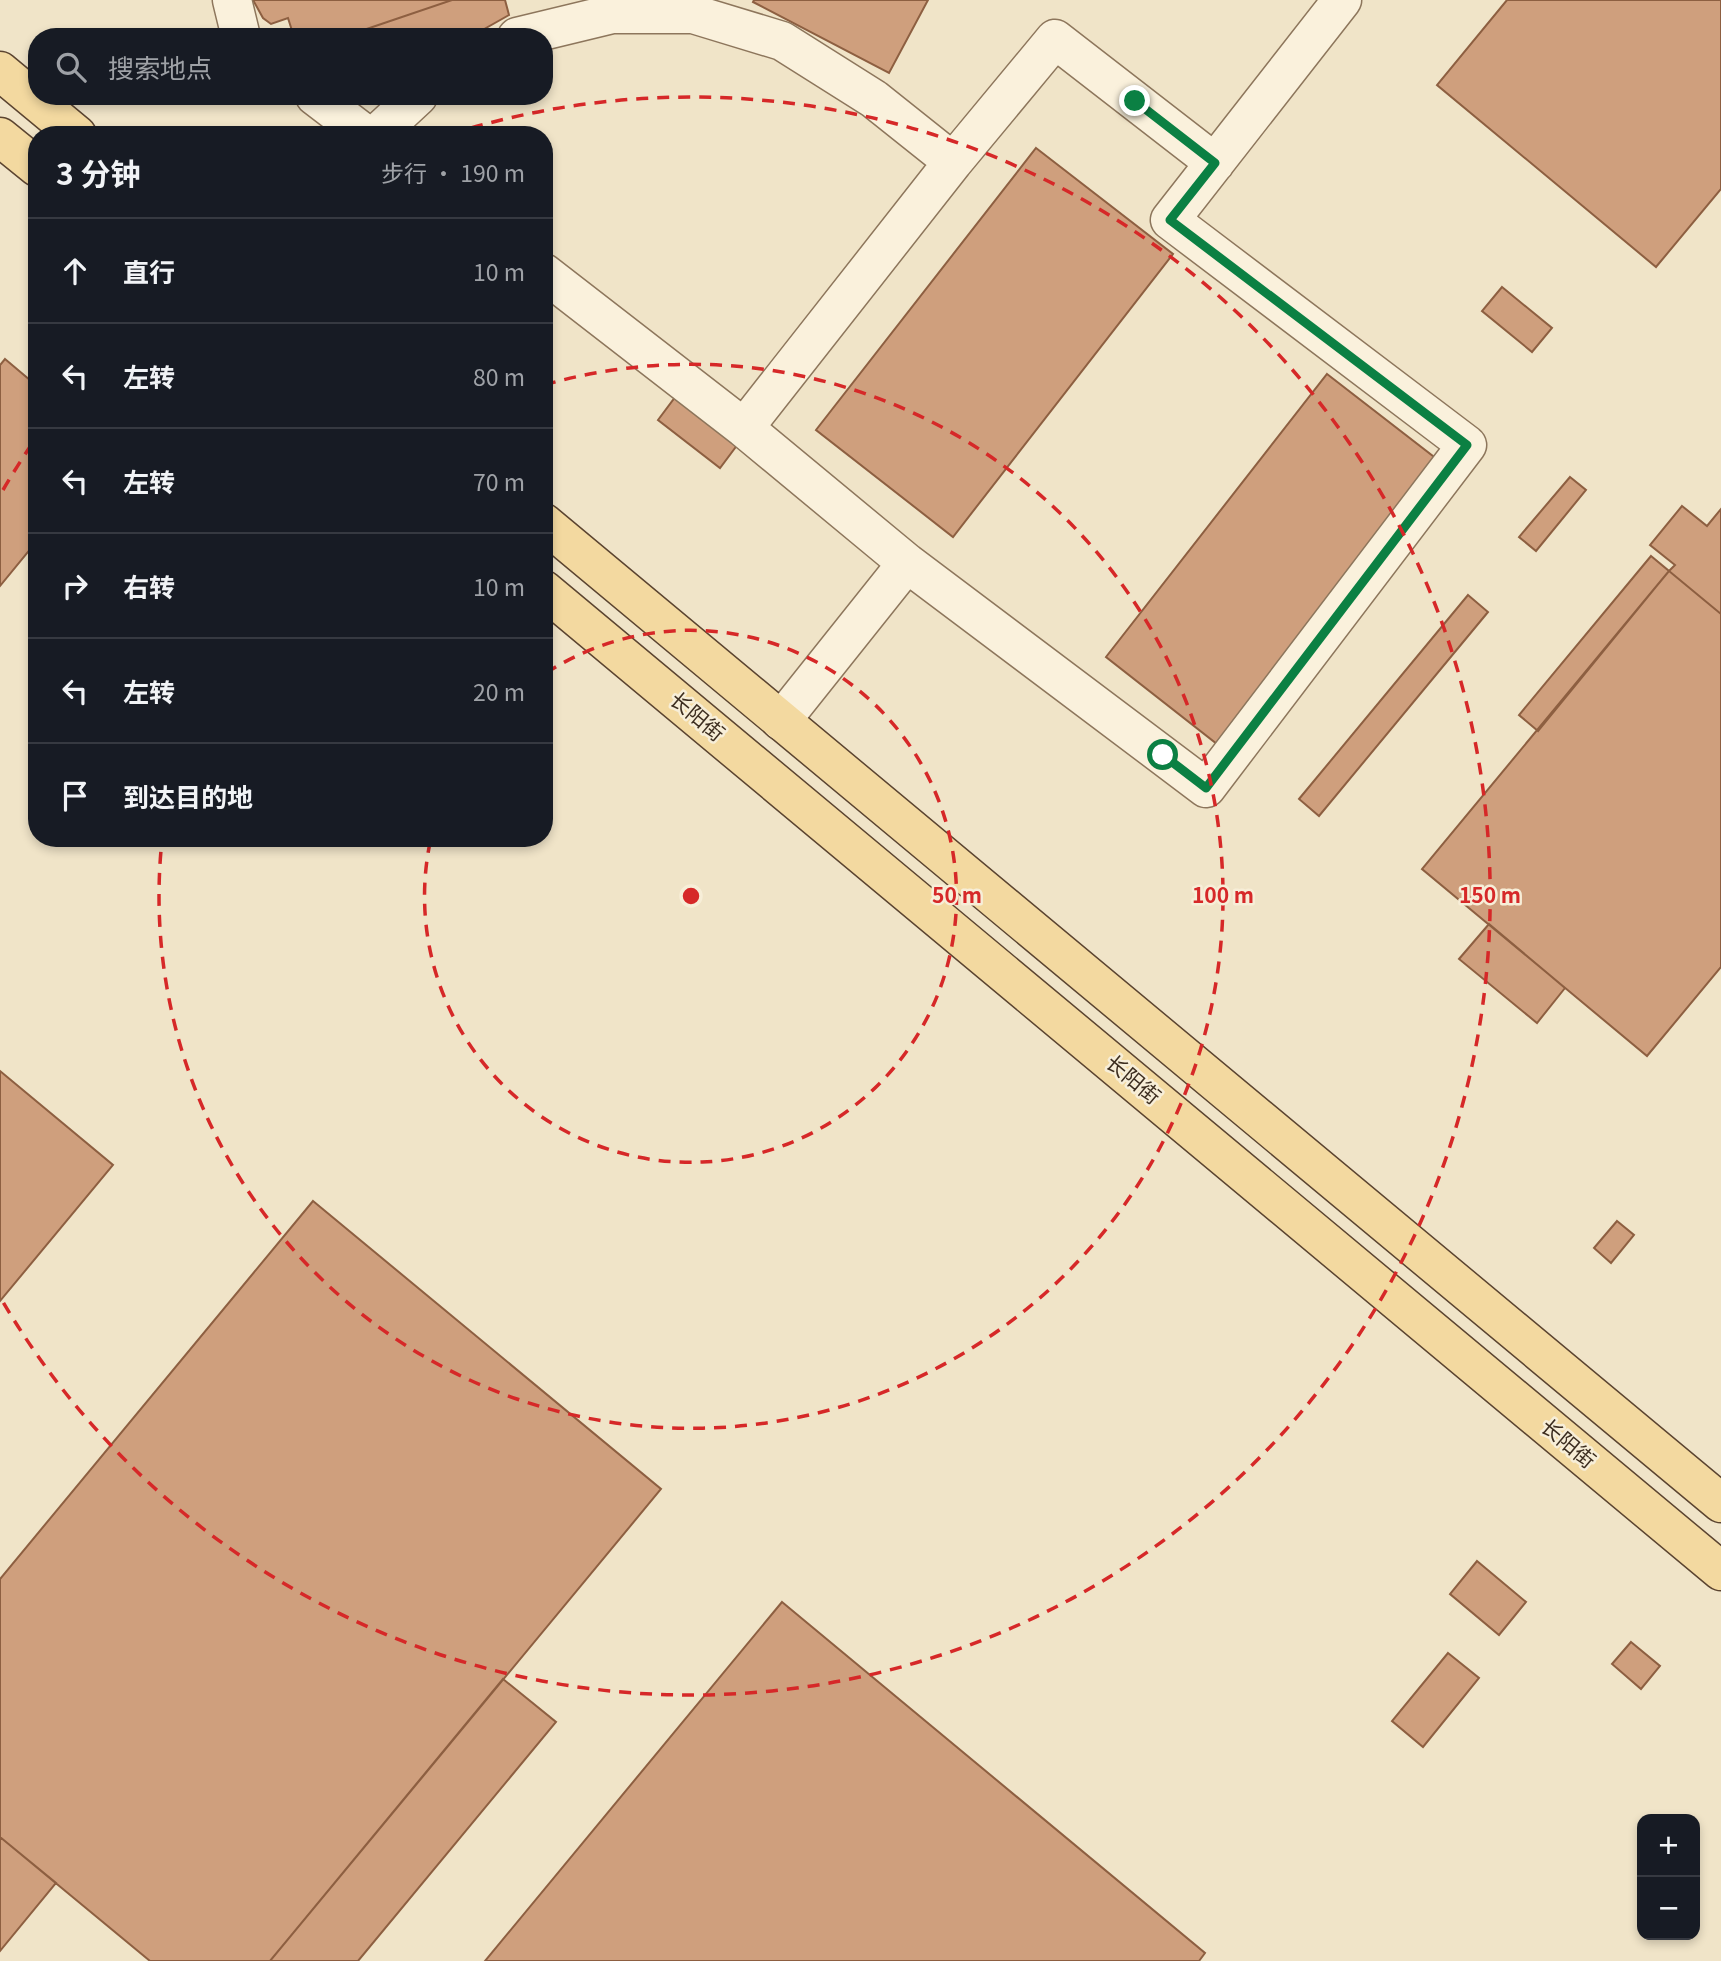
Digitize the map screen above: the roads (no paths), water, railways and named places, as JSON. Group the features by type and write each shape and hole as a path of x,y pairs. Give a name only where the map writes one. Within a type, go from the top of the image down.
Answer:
{"main road":[{"path":"0,71 28,94"},
{"path":"41,105 66,126"},
{"path":"0,137 28,160"},
{"path":"553,530 1721,1503"},
{"name":"长阳街","path":"553,598 1721,1571"}],"lane":[{"path":"233,0 240,28"},
{"path":"553,280 744,429 907,563 1206,788 1467,445 1170,220 1342,0"},
{"path":"553,28 612,13 694,14 782,41 874,99 953,162"},
{"path":"744,429 953,162 1055,39 1215,163"},
{"path":"327,105 354,126"},
{"path":"386,126 408,105"},
{"path":"782,721 907,563"}]}
